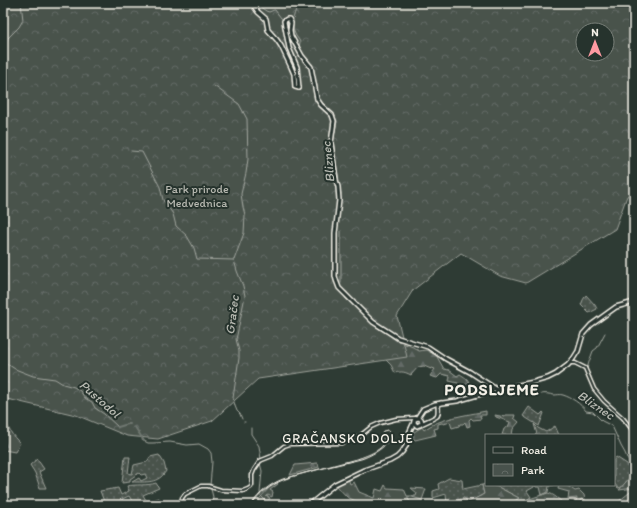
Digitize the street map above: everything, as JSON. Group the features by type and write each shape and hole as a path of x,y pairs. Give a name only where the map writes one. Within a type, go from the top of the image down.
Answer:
{"main road":[{"path":"254,3 254,6 258,12 266,19 268,30 281,46 293,70 295,88 298,89 297,67 288,48 285,27 285,20 290,19 291,36 302,56 311,67 317,99 334,119 331,140 339,200 335,233 335,276 339,288 368,319 395,337 428,348 496,389"},
{"path":"309,505 335,484 364,470 397,457 406,446 408,434 424,409 441,403 457,401 496,389 548,378 574,361 584,334 591,325 619,305 634,302"},
{"path":"486,383 490,391"},
{"path":"416,422 437,416 438,412 436,405"}],"street":[{"path":"574,361 586,369 594,389 604,401 623,418 634,432"},
{"path":"181,505 184,495 199,487 208,486 221,490 246,490 252,486 254,470 262,460 270,457 283,446 341,443 358,438 373,426 380,423 396,419 410,418 416,422"}],"green space":[{"name":"Park prirode Medvednica","path":"3,3 634,3 634,193 627,196 615,229 526,283 500,276 461,253 413,290 397,316 407,357 258,379 212,421 158,439 127,436 76,415 3,398"},
{"path":"586,295 597,309 589,313 581,305"},
{"path":"397,341 419,351 426,350 436,355 444,369 449,370 457,376 460,374 467,379 469,383 476,385 477,387 468,392 459,386 458,383 449,381 450,376 441,374 437,378 430,376 435,369 424,366 418,367 411,375 403,372 395,373 391,365 383,357"},
{"path":"529,407 540,415 543,412 544,413 539,426 523,416"},
{"path":"486,411 486,415 480,415 481,419 473,420 471,418 469,420 470,426 467,427 465,422 452,428 450,422 444,424 442,423 438,424 438,428 434,429 436,435 415,440 411,435 422,427 424,430 445,420"},
{"path":"495,415 505,417 506,415 515,415 514,418 519,422 513,429 512,434 502,434 504,429 508,427 510,422 496,417"},
{"path":"4,418 10,432 20,443 15,452 3,449"},
{"path":"534,424 546,432 555,426 559,434 537,434"},
{"path":"159,455 164,463 166,471 163,475 151,481 132,482 139,478 141,481 147,478 145,474 141,475 139,473 130,479 130,482 122,483 125,457 130,457 128,473 132,474 134,465 147,462 150,457"},
{"path":"616,457 627,464 631,476 622,487 618,488 615,484"},
{"path":"37,459 44,469 39,472 46,488 40,488 35,473 30,465"},
{"path":"318,463 319,467 290,475 295,465"},
{"path":"631,476 634,479 634,488 619,490"},
{"path":"348,478 350,484 354,482 359,492 374,498 376,489 382,491 385,485 387,488 404,489 407,496 416,496 417,493 411,488 426,489 422,500 407,497 412,505 368,505 362,504 347,497 336,485"},
{"path":"449,478 462,480 463,489 482,485 484,494 469,502 464,498 447,504 446,494 433,498 433,491 439,489 438,484"},
{"path":"156,483 159,488 143,495 147,502 159,498 161,503 157,505 145,505 142,500 134,504 129,496 122,499 124,505 115,505 113,502 105,504 100,491 118,488 121,495 129,491 127,486"},
{"path":"277,483 278,484 270,490 273,492 272,497 268,495 266,496 270,498 268,501 271,505 260,505 259,499 269,488"},
{"path":"482,485 498,487 519,498 509,505 457,505 456,501 464,498 469,502 484,494"},
{"path":"492,486 534,486 527,491 531,497 526,500 548,493 555,496 566,505 509,505 519,498 498,487"},
{"path":"549,486 548,492 542,495 540,487 536,487"},
{"path":"559,486 568,486 575,491 579,490 584,495 585,500 581,499 578,505 570,505 569,504 576,501 577,498 568,499 569,492 558,489"},
{"path":"634,489 634,505 623,505 619,501"}],"waterway":[{"path":"3,47 8,38 19,27 23,20 21,3"},
{"path":"255,3 266,11 269,12 275,10 283,19"},
{"name":"Bliznec","path":"299,48 300,42 295,35 293,22 294,14 300,3"},
{"path":"286,21 289,27"},
{"name":"Bliznec","path":"312,64 314,73"},
{"name":"Bliznec","path":"315,78 320,100 334,115 337,121 333,142 341,194"},
{"name":"Gračec","path":"214,86 239,104 247,119 248,159 241,194 245,215 244,233 234,260 245,296 236,339 239,358 233,398 237,411 242,419"},
{"path":"131,151 142,152 160,187 163,200 173,214 176,226 187,236 194,248 197,259 234,260"},
{"name":"Bliznec","path":"341,231 341,283"},
{"name":"Bliznec","path":"345,295 345,298 374,325 397,341 403,342"},
{"path":"587,369 593,351 597,348 605,333"},
{"name":"Pustodol","path":"3,361 15,369 33,376 55,379 63,384 74,387 80,391 85,398 92,402 95,408 118,427"},
{"path":"588,371 591,377"},
{"path":"589,380 594,391 602,401 620,417 634,435"},
{"name":"Bliznec","path":"541,394 562,395 570,398 586,411 593,412 602,421 612,426 634,475"},
{"path":"118,427 130,424"},
{"path":"135,427 144,441"},
{"name":"Gračec","path":"251,428 251,434 259,446 261,459"},
{"name":"Pustodol","path":"142,440 148,443 170,442 187,445 199,444 208,449 211,453 212,462 210,486"},
{"name":"Gračec","path":"260,463 262,471 260,493"},
{"name":"Pustodol","path":"211,489 213,497 211,505"},
{"name":"Gračec","path":"261,496 266,501 266,505"}],"tram line":[{"path":"251,505 258,497 265,489 274,483 283,479 360,458 366,456 375,452 378,449 382,447 384,444 382,435 383,431 388,430 391,433 388,442 380,449 370,455 361,459 322,469 316,470 306,473 297,475 289,478 280,481 265,490 252,505"}],"district":[{"name":"PODSLJEME","path":"492,389"},
{"name":"GRAČANSKO DOLJE","path":"348,438"}]}
